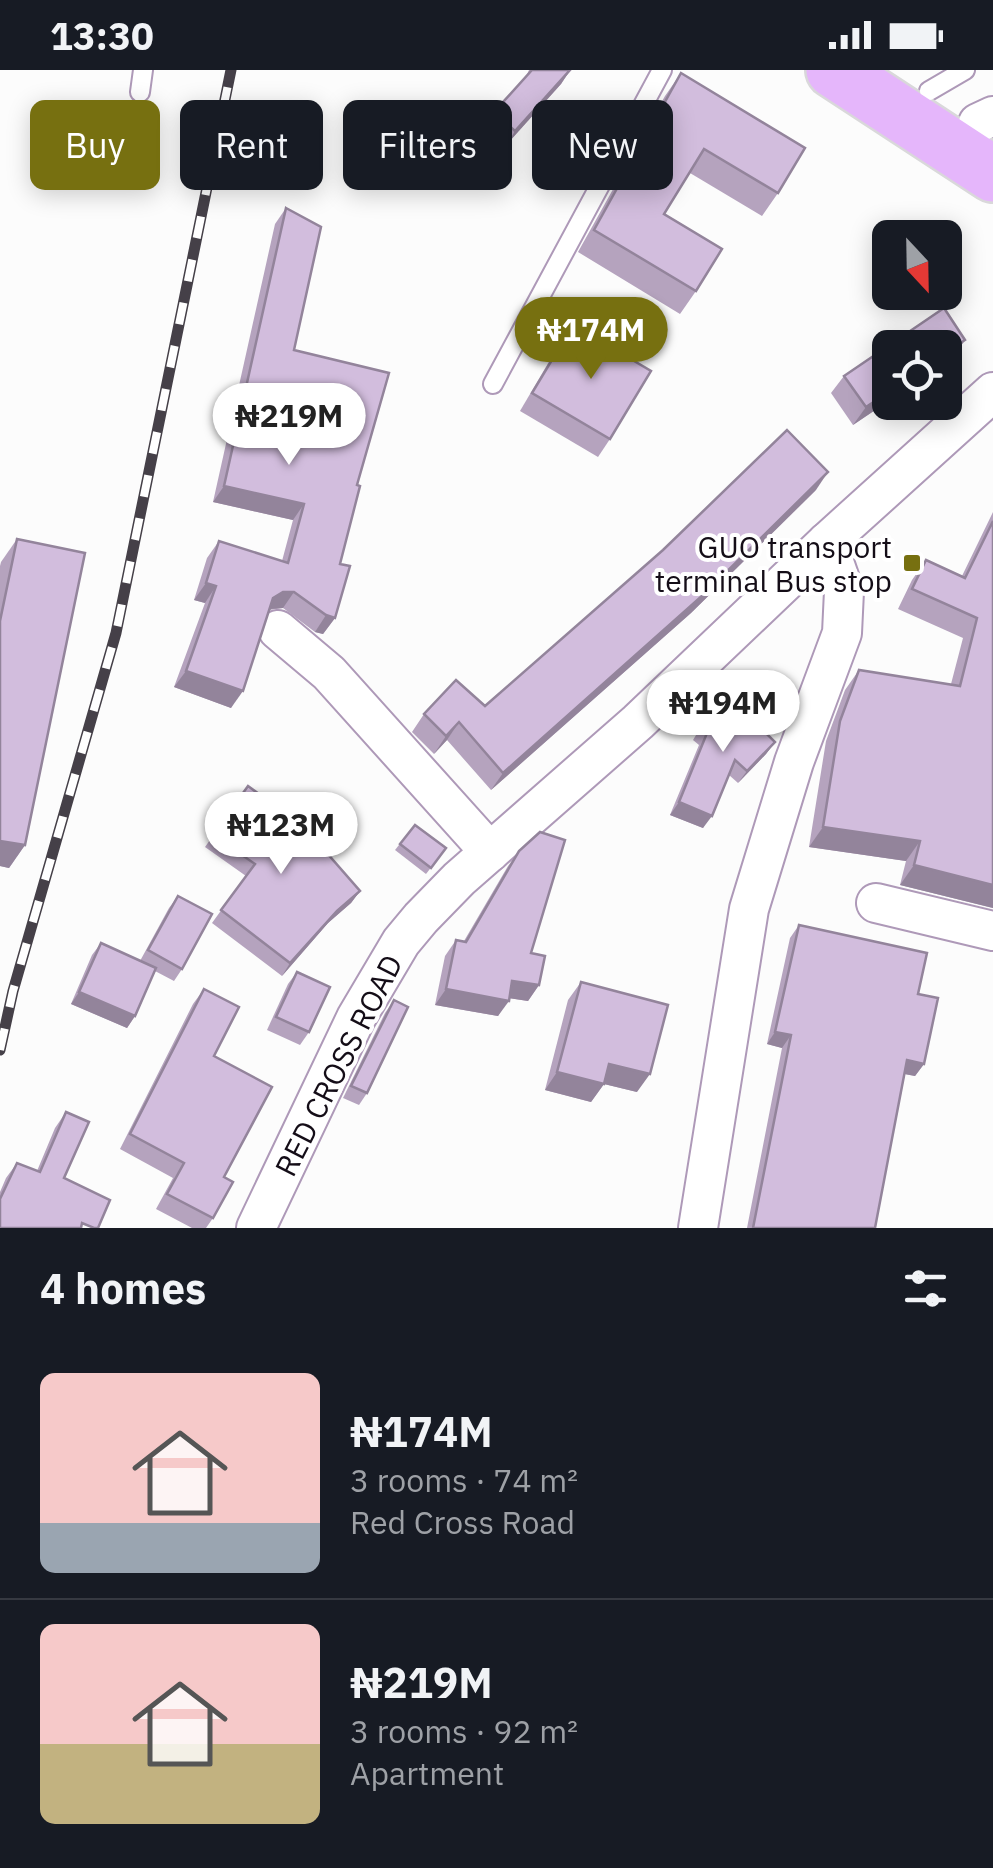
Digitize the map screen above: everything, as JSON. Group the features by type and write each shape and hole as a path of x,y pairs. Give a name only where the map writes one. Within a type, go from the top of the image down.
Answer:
{"main road":[{"path":"834,70 989,136"},
{"path":"930,77 989,136"}],"street":[{"name":"RED CROSS ROAD","path":"256,1228 356,1018 393,954 421,918 993,392"},
{"path":"698,1228 748,909 794,762 842,633 844,591 827,542"},
{"path":"278,630 329,673 490,852"},
{"path":"876,903 993,930"}],"lane":[{"path":"140,92 143,70"},
{"path":"493,384 662,70"}],"building":[{"path":"532,70 570,70 543,100 532,100 532,112 515,131 512,100 505,100"},
{"path":"681,73 805,148 778,193 704,149 664,214 722,249 696,291 594,230 616,190 673,190 673,100 666,100"},
{"path":"286,208 321,227 294,350 389,373 357,485 360,486 340,564 350,566 335,618 294,592 283,592 273,598 243,691 186,671 216,586 206,583 219,541 288,563 304,504 224,486"},
{"path":"945,310 958,330 912,330"},
{"path":"573,325 651,371 610,439 532,393"},
{"path":"872,357 872,403 866,407 844,376"},
{"path":"787,430 828,472 703,595 503,773 459,722 446,736 424,714 456,680 485,706 663,550"},
{"path":"993,521 993,885 914,865 920,841 823,827 840,721 859,670 960,686 977,618 912,589 926,560 965,578"},
{"path":"17,539 85,553 25,845 0,841 0,621"},
{"path":"730,698 775,742 747,771 735,760 712,816 679,802 707,733 701,727"},
{"path":"248,786 305,828 360,891 290,963 221,910 255,864 213,835"},
{"path":"415,825 446,848 431,868 400,844"},
{"path":"540,832 565,840 531,953 545,956 539,985 512,981 509,1001 446,989 456,940 466,942 519,851"},
{"path":"178,896 212,914 182,969 148,950"},
{"path":"799,925 927,953 918,994 938,998 924,1064 907,1060 875,1228 753,1228 791,1035 775,1032"},
{"path":"101,943 156,968 135,1016 79,992"},
{"path":"297,972 330,987 309,1032 276,1017"},
{"path":"581,982 668,1005 650,1074 609,1064 604,1084 557,1072"},
{"path":"204,989 239,1007 214,1056 272,1087 224,1177 233,1182 213,1218 167,1194 184,1163 130,1134"},
{"path":"394,1000 408,1007 367,1093 351,1086"},
{"path":"66,1112 89,1122 64,1178 110,1200 98,1228 82,1223 81,1228 0,1228 0,1199 17,1163 40,1172"}],"railway":[{"path":"0,1050 13,991 116,633 231,70"}],"place":[{"name":"GUO transport terminal Bus stop","path":"912,563"}]}
